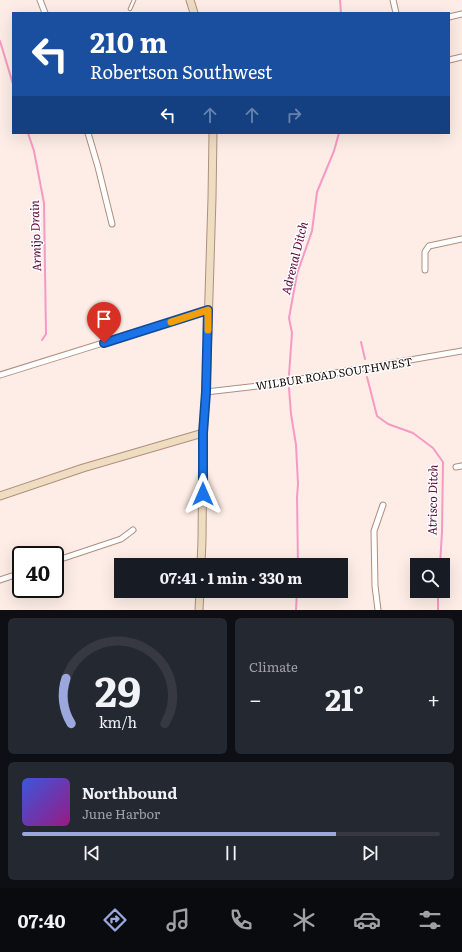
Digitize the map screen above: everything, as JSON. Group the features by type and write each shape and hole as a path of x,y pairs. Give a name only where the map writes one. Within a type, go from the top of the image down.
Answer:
{"street":[{"path":"40,0 45,12"},
{"path":"190,0 194,12"},
{"path":"393,0 396,12"},
{"path":"450,17 462,14"},
{"path":"450,60 462,57"},
{"path":"88,134 112,224"},
{"path":"201,558 203,433 206,392 213,134"},
{"path":"425,270 425,252 429,246 462,239"},
{"path":"0,375 208,310"},
{"name":"WILBUR ROAD SOUTHWEST","path":"206,392 266,385 462,351"},
{"path":"0,496 83,468 203,433"},
{"path":"456,467 462,466"},
{"path":"378,610 375,586 374,531 383,505"},
{"path":"64,558 121,539 133,530"},
{"path":"0,580 12,576"},
{"path":"199,610 200,598"}],"lane":[{"path":"130,9 134,0"}],"waterway":[{"path":"340,0 341,12"},
{"name":"Armijo Drain","path":"0,41 12,81"},
{"name":"Armijo Drain","path":"28,134 34,151 44,203 46,334 42,340"},
{"name":"Adrenal Ditch","path":"289,375 292,333 289,318 297,274 312,231 317,192 334,151 339,134"},
{"path":"361,342 365,359"},
{"name":"Atrisco Ditch","path":"367,377 377,416 388,424 413,433 433,448 443,462 440,558"},
{"name":"Adrenal Ditch","path":"289,388 296,445 298,484 298,558"},
{"name":"Adrenal Ditch","path":"296,610 297,598"},
{"name":"Atrisco Ditch","path":"438,598 438,610"}],"slow traffic":[{"path":"171,322 208,310 208,330"}],"route":[{"path":"104,343 208,310 206,392 203,433 203,494"}]}
